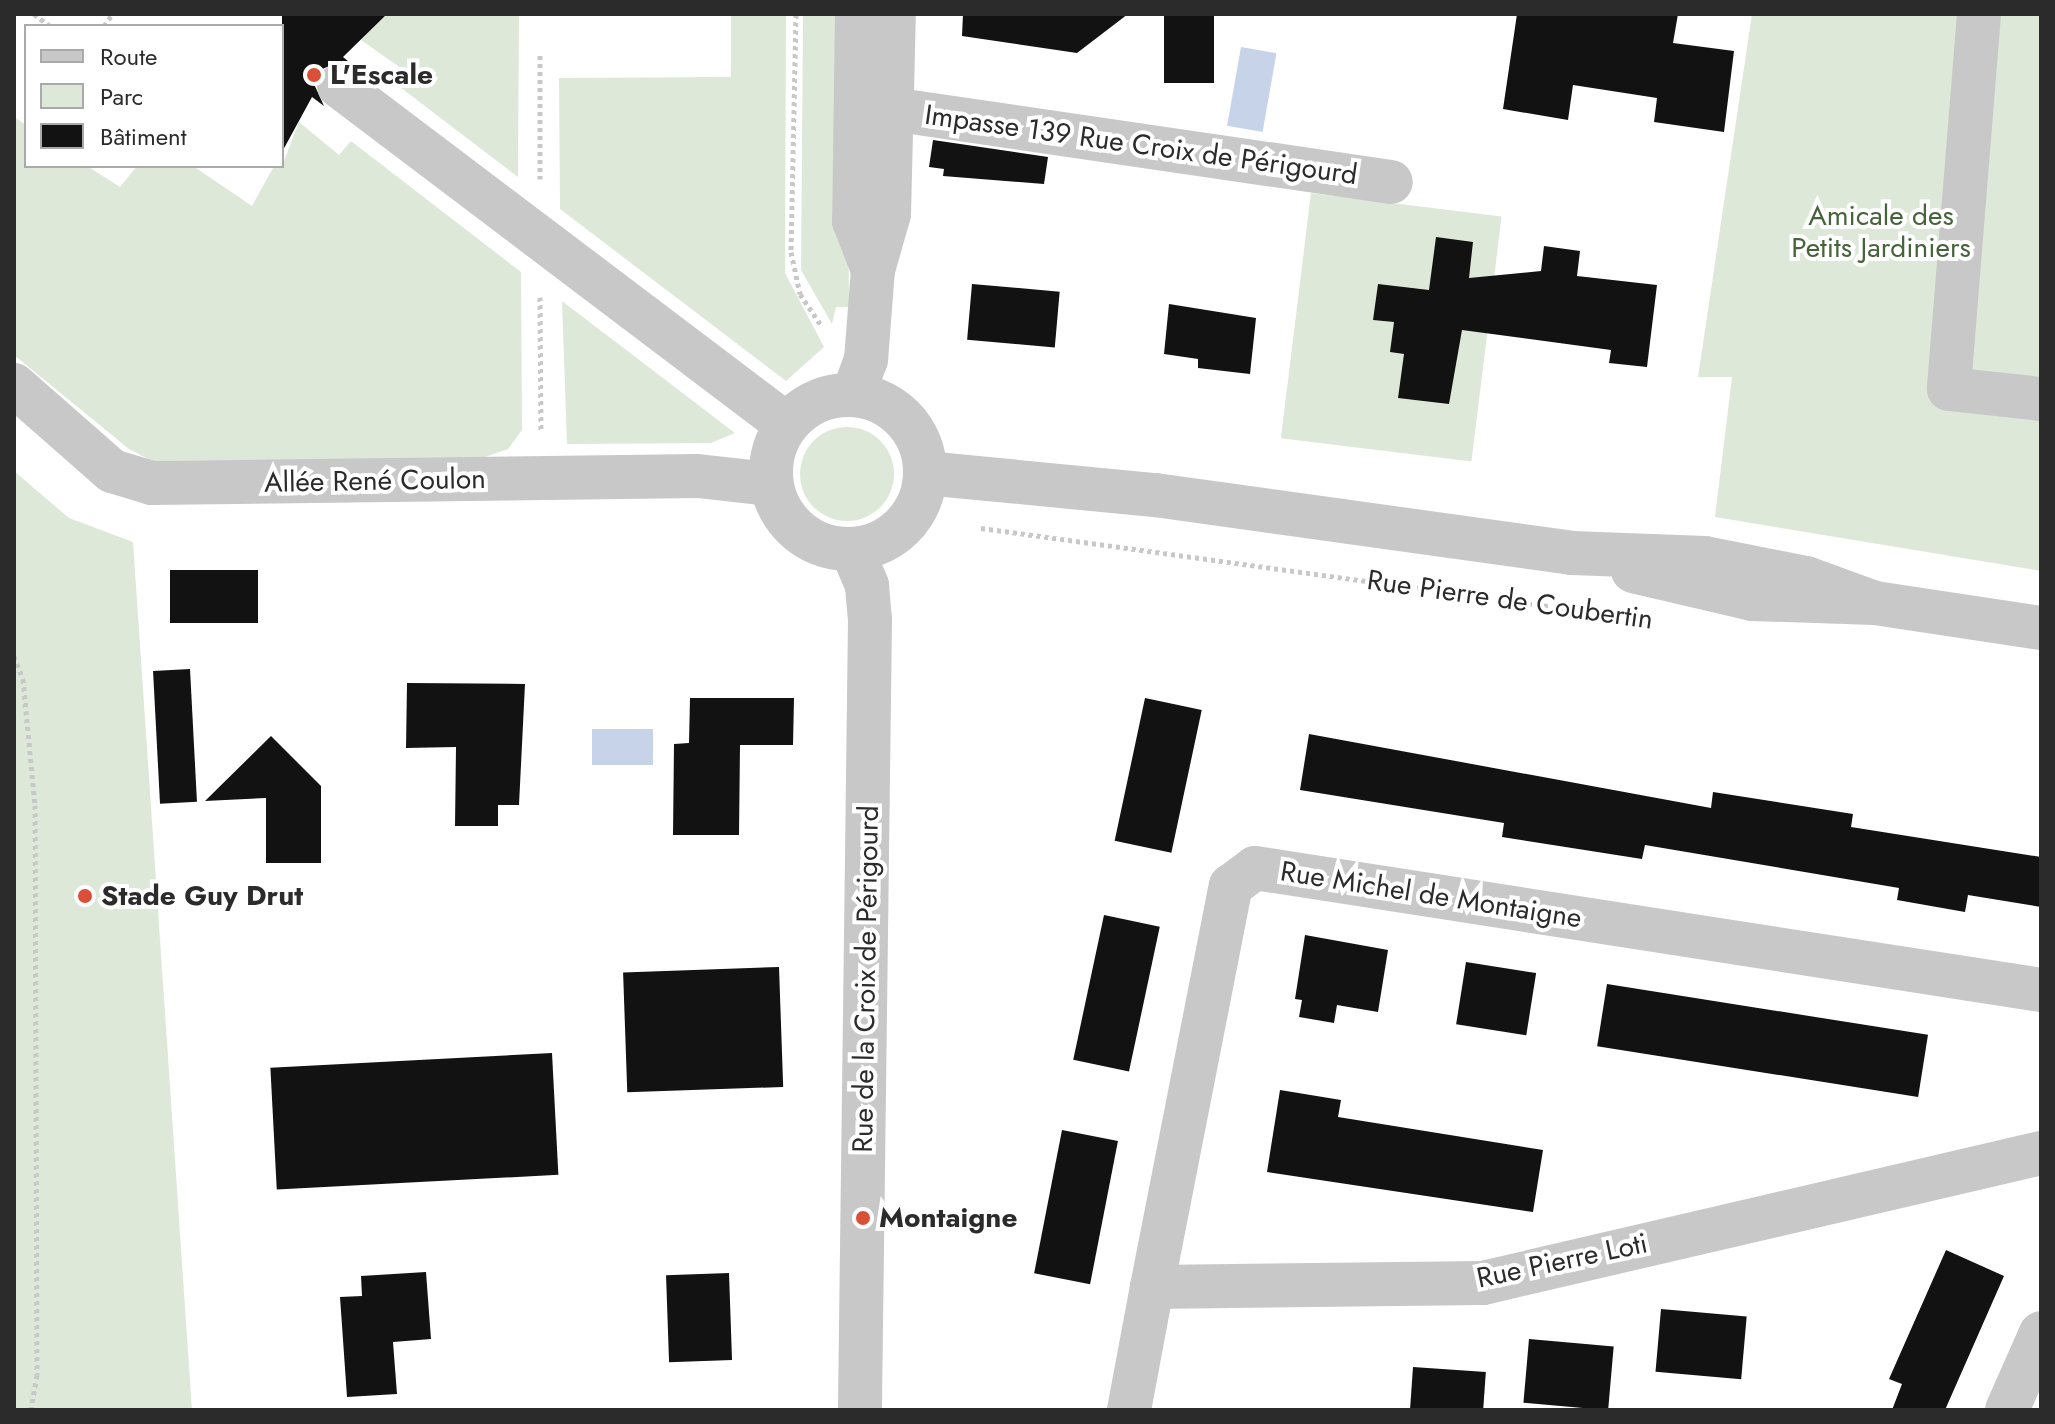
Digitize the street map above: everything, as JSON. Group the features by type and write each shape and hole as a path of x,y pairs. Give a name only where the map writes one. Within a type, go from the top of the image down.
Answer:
{"street":[{"path":"857,14 854,221 873,270"},
{"path":"853,395 874,316 873,270 889,214 894,14"},
{"path":"1979,14 1949,389 2041,399"},
{"path":"339,86 786,424"},
{"name":"Impasse 139 Rue Croix de Périgourd","path":"891,109 1391,182"},
{"name":"Allée René Coulon","path":"14,385 112,471 152,483 713,476 770,484"},
{"path":"853,395 882,402 906,421 925,473 922,494 898,532 852,550 799,533 770,484 772,453 786,424 805,407 853,395"},
{"name":"Rue Pierre de Coubertin","path":"925,473 1155,495 1572,553 1723,595 1875,603 2041,628"},
{"name":"Rue de la Croix de Périgourd","path":"852,550 867,586 870,620 860,1410"},
{"name":"Rue Michel de Montaigne","path":"1152,1287 1231,886 1255,868 2041,990"},
{"name":"Rue Pierre Loti","path":"1152,1287 1483,1283 2041,1153"},
{"path":"1129,1410 1152,1287"},
{"path":"2007,1410 2041,1333"}],"path":[{"path":"796,14 793,275 829,337"},
{"path":"105,24 111,16"},
{"name":"Rue Pierre de Coubertin","path":"979,528 1624,616"},
{"path":"14,656 23,679 35,805 37,1375 31,1410"}],"green space":[{"path":"387,14 519,14 518,177 396,84 405,71 361,40"},
{"path":"731,14 786,14 785,273 824,347 786,381 560,209 559,78 731,77"},
{"path":"803,14 846,14 849,307 836,307 832,324 801,270"},
{"name":"Amicale des Petits Jardiniers","path":"1752,14 2041,14 2041,571 1715,517 1732,377 1698,377"},
{"path":"14,117 24,124 24,168 90,168 120,187 135,168 196,168 252,206 273,168 284,168 299,122 339,155 351,141 521,272 522,430 508,449 479,459 152,461 129,449 14,355"},
{"path":"1311,193 1502,216 1471,462 1281,438"},
{"path":"562,301 735,433 711,443 567,444"},
{"path":"847,427 865,430 881,440 891,456 894,474 891,492 881,508 865,518 847,521 829,518 813,508 803,492 800,474 803,456 813,440 829,430"},
{"name":"Stade Guy Drut","path":"14,471 69,518 133,542 192,1410 14,1410"}],"water":[{"path":"1241,47 1276,53 1263,132 1227,126"},
{"path":"592,729 653,729 653,765 592,765"}],"building":[{"name":"L'Escale","path":"282,14 387,14 343,57 354,66 341,61 320,70 314,84 324,106 312,97 284,148 284,24"},
{"path":"963,14 1128,14 1077,53 962,36"},
{"path":"1164,14 1214,14 1214,83 1164,83"},
{"path":"1517,14 1678,14 1673,43 1734,51 1724,132 1654,122 1657,98 1573,85 1568,120 1503,109"},
{"path":"933,140 1048,157 1044,184 943,176 944,169 929,167"},
{"path":"1436,237 1473,242 1469,278 1541,271 1544,246 1580,251 1577,276 1657,285 1647,367 1609,363 1611,350 1462,330 1449,404 1398,398 1404,354 1390,352 1394,322 1373,320 1378,284 1429,290"},
{"path":"972,284 1060,292 1055,347 967,340"},
{"path":"1169,304 1256,318 1250,374 1198,368 1198,359 1164,354"},
{"path":"170,570 258,570 258,623 170,623"},
{"path":"190,669 197,802 160,804 153,671"},
{"path":"407,683 525,684 519,805 498,805 498,826 455,826 456,747 406,748"},
{"path":"690,698 794,698 793,745 740,745 739,835 673,835 674,744 689,743"},
{"path":"1145,698 1202,710 1171,853 1115,841"},
{"path":"1309,734 1711,808 1713,792 1853,814 1851,827 2041,857 2041,907 1968,895 1965,912 1897,900 1899,888 1645,845 1642,859 1502,837 1504,823 1300,790"},
{"path":"271,736 321,786 321,863 266,863 266,798 205,801"},
{"path":"1104,915 1160,927 1129,1072 1073,1060"},
{"path":"1305,935 1388,950 1378,1012 1337,1005 1334,1023 1299,1017 1302,1000 1295,999"},
{"path":"1466,962 1536,973 1526,1035 1456,1024"},
{"path":"779,967 783,1087 627,1092 623,972"},
{"path":"1607,984 1928,1035 1918,1097 1597,1046"},
{"path":"552,1053 558,1175 277,1190 270,1068"},
{"path":"1280,1090 1341,1100 1338,1117 1543,1150 1533,1212 1267,1172"},
{"path":"1062,1130 1118,1141 1090,1284 1034,1273"},
{"path":"1946,1250 2004,1276 1945,1410 1892,1410 1902,1384 1889,1379"},
{"path":"426,1272 431,1339 393,1342 397,1394 347,1397 340,1297 362,1296 361,1276"},
{"path":"729,1273 732,1360 669,1362 666,1275"},
{"path":"1661,1309 1747,1316 1741,1379 1656,1372"},
{"path":"1529,1339 1614,1346 1608,1410 1523,1403"},
{"path":"1413,1367 1486,1372 1483,1410 1410,1410"}],"place":[{"name":"L'Escale","path":"314,75"},
{"name":"Stade Guy Drut","path":"85,896"},
{"name":"Montaigne","path":"863,1218"}]}
